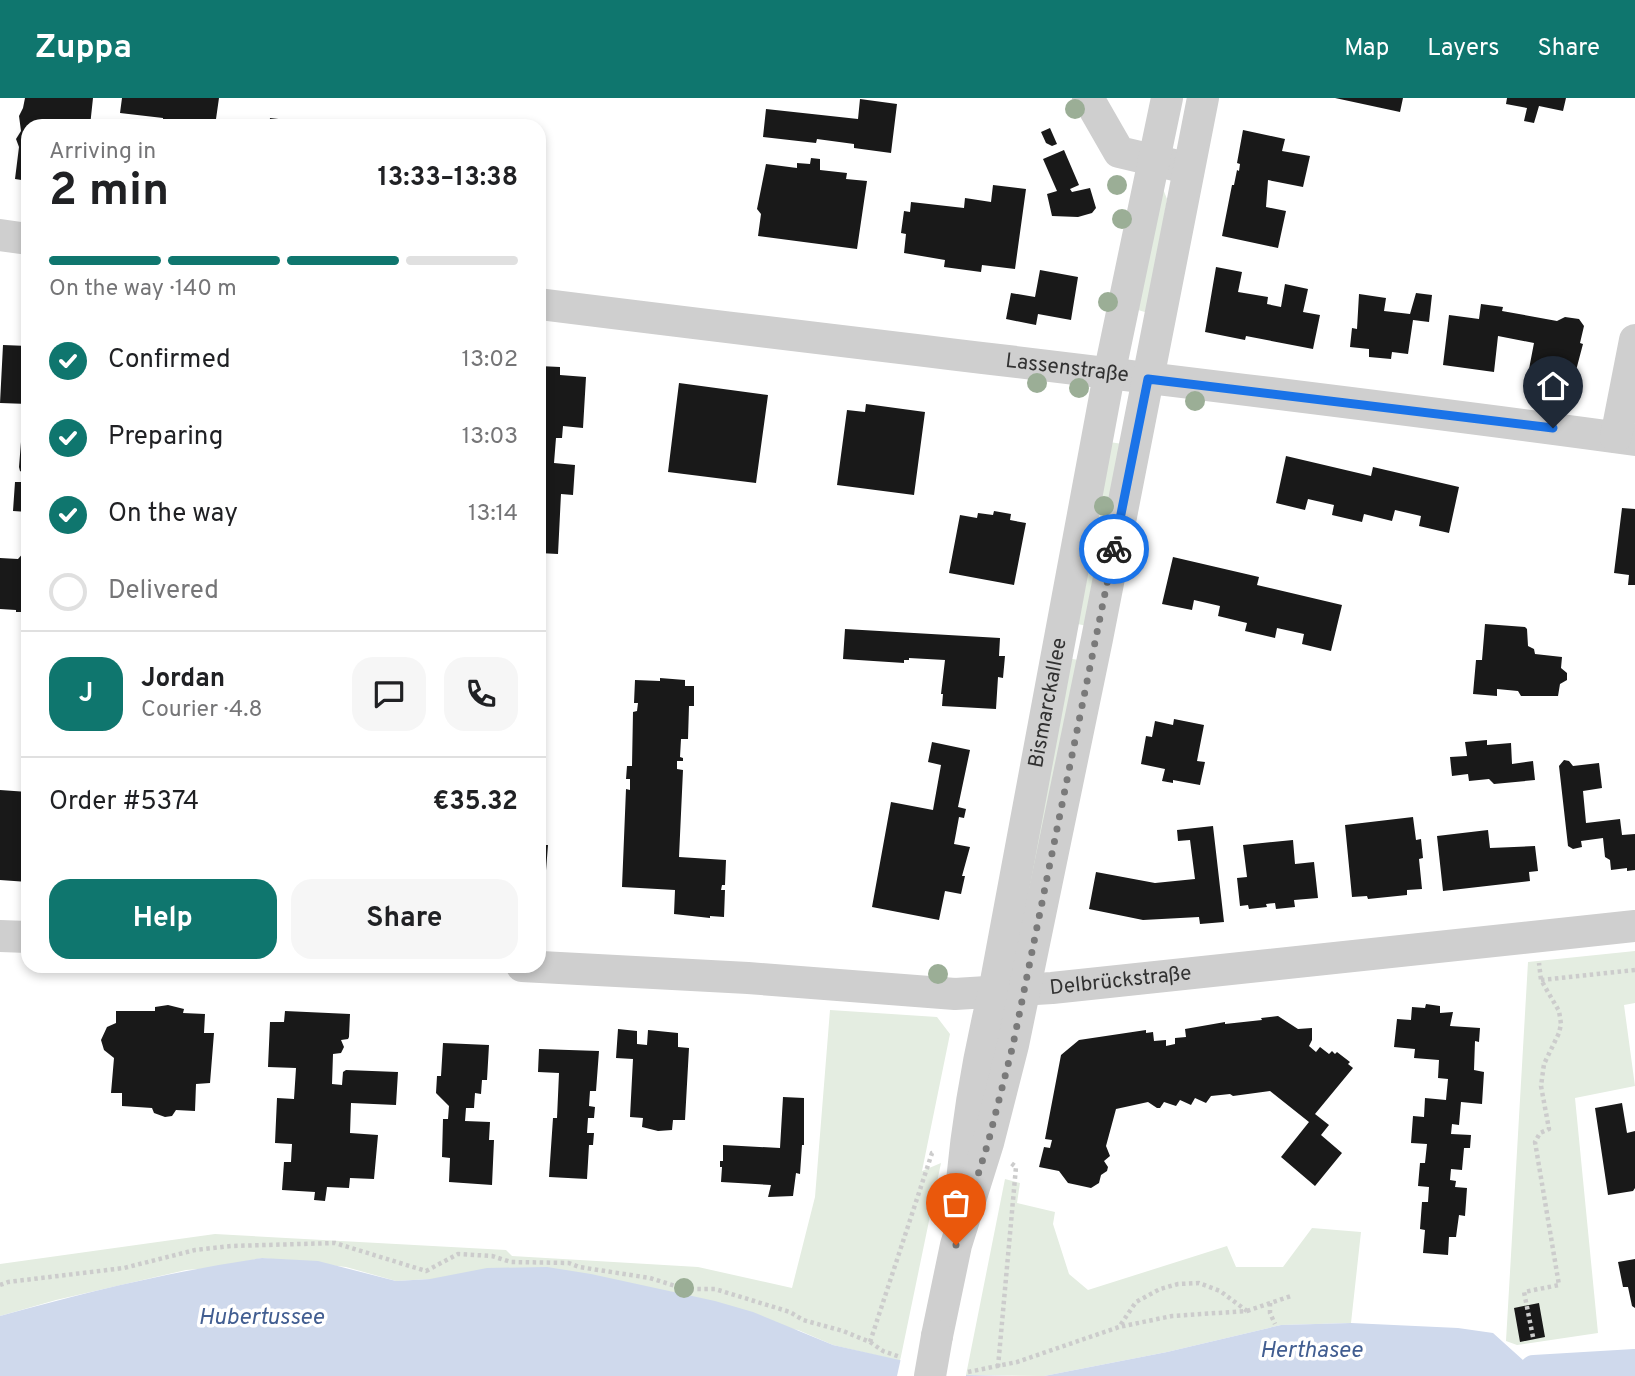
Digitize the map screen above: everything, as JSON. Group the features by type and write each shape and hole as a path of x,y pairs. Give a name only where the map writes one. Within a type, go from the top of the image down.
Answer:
{"street":[{"path":"1088,98 1119,152 1189,168"},
{"name":"Bismarckallee","path":"930,1376 956,1245 988,1143 1060,634 1109,375 1167,98"},
{"name":"Bismarckallee","path":"1009,991 1097,639 1203,98"},
{"path":"0,235 21,238"},
{"name":"Lassenstraße","path":"546,305 1109,375 1485,418 1626,438"},
{"path":"1626,438 1635,340"},
{"path":"1060,634 1097,639"},
{"name":"Delbrückstraße","path":"546,967 748,978 955,994 1009,991 1635,926"},
{"path":"0,936 21,937"}],"path":[{"path":"1533,1337 1524,1292 1559,1285 1535,1142 1540,1133 1549,1129 1541,1086 1544,1064 1561,1024 1559,1011 1541,980 1538,954"},
{"path":"1541,980 1635,970"},
{"path":"870,1342 932,1153 941,1149"},
{"path":"998,1367 1016,1167 1005,1158"},
{"path":"0,1285 124,1268 195,1250 231,1246 335,1243 426,1271 458,1254 492,1256 511,1262 569,1263 579,1267 650,1278 685,1289 715,1289 843,1331 900,1357"},
{"path":"1119,1327 1136,1302 1160,1289 1178,1284 1199,1283 1220,1291 1247,1311"},
{"path":"968,1372 998,1367 1063,1348 1119,1327 1172,1316 1247,1311 1291,1296"},
{"path":"1270,1303 1270,1313 1275,1324"}],"shaded area":[{"path":"1163,189 1167,199 1148,313 1135,309"},
{"path":"1109,442 1123,444 1087,626 1073,623"},
{"path":"1066,658 1079,660 1025,922 1023,899"},
{"path":"1635,951 1635,1003 1624,1005 1635,1086 1575,1098 1598,1333 1517,1345 1506,1341 1528,962"},
{"path":"830,1010 937,1017 950,1034 922,1171 941,1163 900,1361 833,1345 798,1330 430,1279 396,1281 346,1267 262,1258 186,1270 0,1316 0,1264 215,1234 506,1250 512,1256 698,1267 792,1288 815,1197"},
{"path":"1005,1179 1020,1183 1017,1203 1055,1212 1053,1224 1069,1274 1088,1290 1227,1246 1236,1267 1283,1267 1312,1228 1361,1232 1351,1323 1281,1325 1167,1352 1044,1376 966,1375"}],"water":[{"name":"Hubertussee","path":"262,1258 318,1261 396,1281 430,1279 487,1268 547,1267 715,1301 753,1312 833,1345 966,1375 1012,1376 0,1376 0,1316 130,1283"},
{"name":"Herthasee","path":"1351,1323 1458,1328 1493,1333 1534,1370 1551,1376 1044,1376 1167,1352 1281,1325"}],"pier":[{"path":"901,1358 966,1372 966,1376 897,1376"}],"building":[{"path":"25,98 93,98 91,119 21,119 21,131 19,116"},
{"path":"122,98 219,98 216,119 163,119 120,113"},
{"path":"1335,98 1403,98 1400,112"},
{"path":"1507,98 1566,98 1563,111 1539,106 1534,123 1524,121 1527,108 1506,104"},
{"path":"860,99 897,104 891,153 817,139 816,143 763,137 766,109 858,119"},
{"path":"1050,128 1057,144 1052,146 1046,143 1041,132"},
{"path":"1243,130 1285,139 1282,151 1310,156 1303,187 1268,180 1266,207 1286,211 1278,248 1222,236 1232,185 1237,170 1239,171 1240,164 1237,163"},
{"path":"21,131 21,180 15,179 19,147 16,139"},
{"path":"1064,150 1079,185 1070,189 1072,192 1090,188 1096,208 1092,213 1078,217 1052,216 1047,194 1057,191 1043,159"},
{"path":"811,158 820,159 820,170 847,173 846,179 867,181 857,249 758,236 761,214 757,209 766,164 797,168 797,163 810,164"},
{"path":"993,185 1026,189 1015,269 982,265 981,272 944,267 945,260 904,253 906,234 901,233 904,211 910,212 911,202 964,208 965,198 991,202"},
{"path":"1216,267 1242,272 1238,292 1268,297 1267,304 1281,307 1285,284 1308,289 1303,312 1320,315 1313,349 1246,336 1245,340 1205,332"},
{"path":"1040,270 1078,277 1071,320 1038,314 1036,325 1006,319 1011,293 1035,297"},
{"path":"1416,293 1432,295 1429,322 1413,320 1408,354 1392,352 1391,359 1369,357 1369,349 1350,347 1352,328 1357,329 1359,294 1386,298 1384,311 1410,314"},
{"path":"1481,304 1503,307 1502,311 1557,321 1565,317 1579,319 1584,326 1580,343 1583,344 1574,378 1529,369 1534,343 1498,336 1494,372 1443,365 1449,315 1479,319"},
{"path":"3,345 21,346 21,404 0,403"},
{"path":"546,366 560,367 560,375 586,377 583,428 563,426 562,438 556,438 554,463 575,465 573,495 561,494 558,554 546,553"},
{"path":"679,383 768,395 756,483 668,472"},
{"path":"866,404 925,412 914,495 837,485 847,410 865,412"},
{"path":"21,442 21,472 19,467"},
{"path":"1286,456 1371,476 1373,467 1459,487 1449,533 1419,526 1421,516 1395,510 1392,521 1364,514 1362,522 1332,515 1334,505 1308,499 1305,510 1276,503"},
{"path":"15,482 21,482 21,512 13,511"},
{"path":"1622,508 1635,509 1635,585 1628,585 1629,575 1614,573"},
{"path":"994,511 1011,514 1010,520 1026,523 1014,585 949,573 960,515 977,518 978,513 993,515"},
{"path":"21,556 21,612 0,609 0,558 18,559"},
{"path":"1173,557 1259,577 1257,585 1342,605 1331,651 1302,644 1304,634 1277,628 1275,638 1245,631 1247,623 1218,616 1220,606 1194,600 1192,610 1162,604"},
{"path":"1485,624 1525,627 1528,646 1534,649 1535,654 1562,657 1561,668 1567,673 1567,680 1560,684 1558,696 1521,696 1518,691 1497,689 1497,696 1473,694 1476,660 1482,660"},
{"path":"845,629 1000,638 999,656 1005,656 1003,678 998,677 996,709 942,706 945,660 909,658 904,660 904,663 843,659"},
{"path":"660,678 685,680 685,686 694,686 694,706 689,706 688,739 681,739 680,757 683,761 677,761 677,769 683,770 679,857 726,860 725,885 722,885 721,890 725,890 724,917 674,914 675,890 622,887 626,789 630,790 630,779 626,779 627,766 632,766 633,712 637,711 638,703 634,703 635,680 660,681"},
{"path":"1174,719 1204,725 1197,761 1205,762 1200,785 1173,780 1173,783 1162,781 1165,769 1141,764 1146,736 1152,737 1155,721 1173,725"},
{"path":"1487,740 1487,745 1511,743 1512,764 1533,761 1535,780 1494,784 1489,779 1469,781 1468,774 1452,776 1450,757 1467,756 1465,742"},
{"path":"932,742 970,750 958,807 966,809 964,818 959,817 954,844 970,847 962,876 965,876 961,894 945,891 939,920 872,907 891,802 933,810 941,765 928,762"},
{"path":"1564,760 1573,766 1599,763 1602,788 1583,791 1586,823 1620,819 1622,835 1635,834 1635,870 1611,870 1610,860 1605,857 1603,838 1581,841 1582,847 1573,849 1568,846 1559,766"},
{"path":"0,790 21,792 21,882 0,880"},
{"path":"1413,817 1416,840 1421,839 1423,858 1419,859 1422,889 1407,890 1407,895 1368,899 1367,896 1352,897 1345,825"},
{"path":"1213,826 1224,922 1200,924 1199,917 1143,920 1089,909 1096,872 1155,883 1195,879 1190,840 1178,841 1177,830"},
{"path":"1488,830 1490,848 1535,846 1538,871 1529,872 1530,881 1443,891 1437,836"},
{"path":"1293,840 1295,864 1314,862 1318,898 1294,900 1295,907 1276,909 1275,903 1249,909 1248,905 1240,906 1237,878 1247,877 1243,845"},
{"path":"1426,1004 1440,1006 1440,1013 1453,1012 1450,1026 1480,1028 1479,1042 1475,1041 1474,1070 1484,1072 1482,1104 1461,1102 1459,1125 1452,1124 1451,1134 1471,1135 1470,1148 1464,1148 1462,1170 1451,1169 1450,1180 1456,1181 1455,1187 1467,1188 1465,1216 1459,1215 1456,1237 1449,1237 1448,1255 1423,1253 1425,1230 1420,1229 1422,1202 1428,1202 1429,1187 1418,1186 1420,1163 1425,1163 1427,1144 1411,1143 1413,1116 1424,1117 1425,1098 1446,1100 1448,1079 1438,1078 1439,1060 1414,1058 1415,1049 1394,1047 1397,1019 1411,1020 1412,1007 1425,1008"},
{"path":"168,1005 184,1009 183,1013 205,1014 204,1033 214,1033 210,1083 196,1084 195,1111 176,1110 172,1116 165,1117 154,1113 152,1108 122,1106 122,1093 111,1093 114,1058 104,1050 101,1040 107,1027 116,1023 116,1011 155,1011 155,1007"},
{"path":"285,1011 350,1014 349,1037 341,1040 344,1047 341,1053 333,1054 332,1084 342,1085 343,1072 346,1070 398,1072 396,1105 351,1103 350,1133 378,1135 374,1179 350,1178 349,1188 327,1187 325,1201 314,1200 315,1192 282,1190 284,1162 291,1162 292,1144 275,1143 277,1098 294,1099 296,1068 268,1067 270,1022 284,1022"},
{"path":"1278,1016 1298,1029 1312,1028 1309,1046 1316,1052 1320,1047 1329,1054 1332,1051 1335,1054 1337,1052 1350,1062 1348,1064 1353,1068 1315,1114 1329,1125 1321,1135 1342,1153 1315,1186 1281,1157 1309,1122 1270,1091 1211,1096 1206,1103 1195,1098 1191,1105 1180,1100 1176,1106 1164,1102 1157,1108 1148,1102 1116,1109 1106,1146 1110,1156 1104,1161 1108,1167 1107,1171 1101,1175 1099,1183 1091,1188 1068,1183 1059,1171 1039,1167 1044,1147 1050,1148 1052,1140 1045,1139 1061,1055 1079,1040 1146,1030 1146,1033 1153,1032 1154,1041 1166,1040 1166,1046 1175,1044 1175,1038 1186,1037 1185,1029"},
{"path":"618,1029 637,1031 637,1044 647,1045 648,1030 678,1033 678,1047 689,1048 685,1120 673,1120 672,1130 658,1131 642,1127 643,1118 630,1117 633,1059 616,1058"},
{"path":"443,1043 489,1045 487,1080 482,1080 481,1094 475,1093 474,1108 466,1108 465,1121 490,1122 489,1140 494,1140 492,1185 449,1182 450,1158 442,1157 443,1119 448,1119 449,1106 436,1093 437,1076 441,1076"},
{"path":"539,1049 599,1051 596,1091 590,1091 589,1106 595,1107 594,1118 588,1118 587,1133 594,1133 593,1145 589,1145 587,1179 549,1177 553,1118 557,1118 559,1073 538,1072"},
{"path":"783,1097 804,1098 804,1145 800,1174 796,1173 793,1196 768,1197 771,1185 721,1182 720,1161 723,1161 723,1145 780,1148"},
{"path":"1622,1103 1627,1133 1635,1131 1635,1188 1633,1191 1608,1195 1595,1108"},
{"path":"1635,1259 1635,1308 1632,1306 1628,1287 1623,1287 1618,1262"},
{"path":"1539,1303 1545,1337 1520,1342 1514,1308"}],"waterway":[{"path":"1534,1370 1635,1364"}],"way so far":[{"path":"956,1245 988,1143 1013,1045 1114,549"}],"route":[{"path":"1114,549 1148,379 1553,428"}]}
